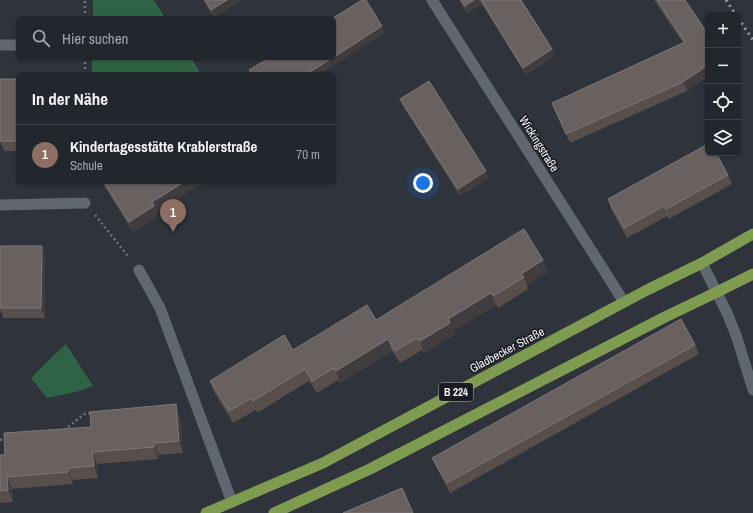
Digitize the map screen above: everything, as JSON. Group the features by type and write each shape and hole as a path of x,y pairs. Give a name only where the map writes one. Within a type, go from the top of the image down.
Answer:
{"main road":[{"name":"Gladbecker Straße","path":"206,513 322,463 624,302 702,263 753,234"},
{"name":"B 224","path":"274,513 370,469 664,317 753,274"}],"street":[{"name":"Wickingstraße","path":"432,0 624,302"},
{"path":"0,45 16,45"},
{"path":"0,205 85,203"},
{"path":"702,263 738,338 753,390"},
{"path":"139,270 160,308 232,502"}],"path":[{"path":"86,0 86,16"},
{"path":"85,60 85,72"},
{"path":"85,203 139,270"},
{"path":"60,433 86,413 94,412"},
{"path":"0,440 3,438 10,438"}],"green space":[{"path":"93,0 154,0 164,16 93,16"},
{"path":"92,60 192,60 200,72 92,72"},
{"path":"66,344 93,386 76,392 47,398 31,378"}],"building":[{"path":"205,0 227,0 211,10"},
{"path":"362,0 366,0 382,26 336,56 336,16"},
{"path":"461,0 474,0 465,6"},
{"path":"481,0 521,0 552,49 523,68"},
{"path":"657,0 685,0 705,30 705,67 683,82 566,134 552,103 685,42"},
{"path":"266,60 329,60 310,72 250,72 249,70"},
{"path":"0,79 16,79 16,141 0,141"},
{"path":"429,81 486,171 458,189 400,99"},
{"path":"705,146 705,156 718,156 728,175 666,209 664,206 624,228 608,199"},
{"path":"105,184 181,184 152,202 154,206 129,222"},
{"path":"524,229 543,260 521,274 524,277 493,296 491,293 448,319 450,323 420,341 417,338 395,351 388,339 336,371 334,368 312,381 305,369 253,401 251,398 229,411 210,381 284,335 293,350 367,305 376,320"},
{"path":"0,246 42,246 41,308 0,308"},
{"path":"681,319 695,345 447,483 432,458"},
{"path":"176,404 179,441 154,443 154,447 92,452 94,466 68,468 68,472 7,477 8,490 0,491 0,455 5,455 4,433 91,427 90,412"},
{"path":"402,488 413,513 343,513"}],"railway":[{"path":"726,0 734,12"},
{"path":"741,22 753,40"}],"place":[{"name":"Kindertagesstätte Krablerstraße","path":"173,232"}]}
